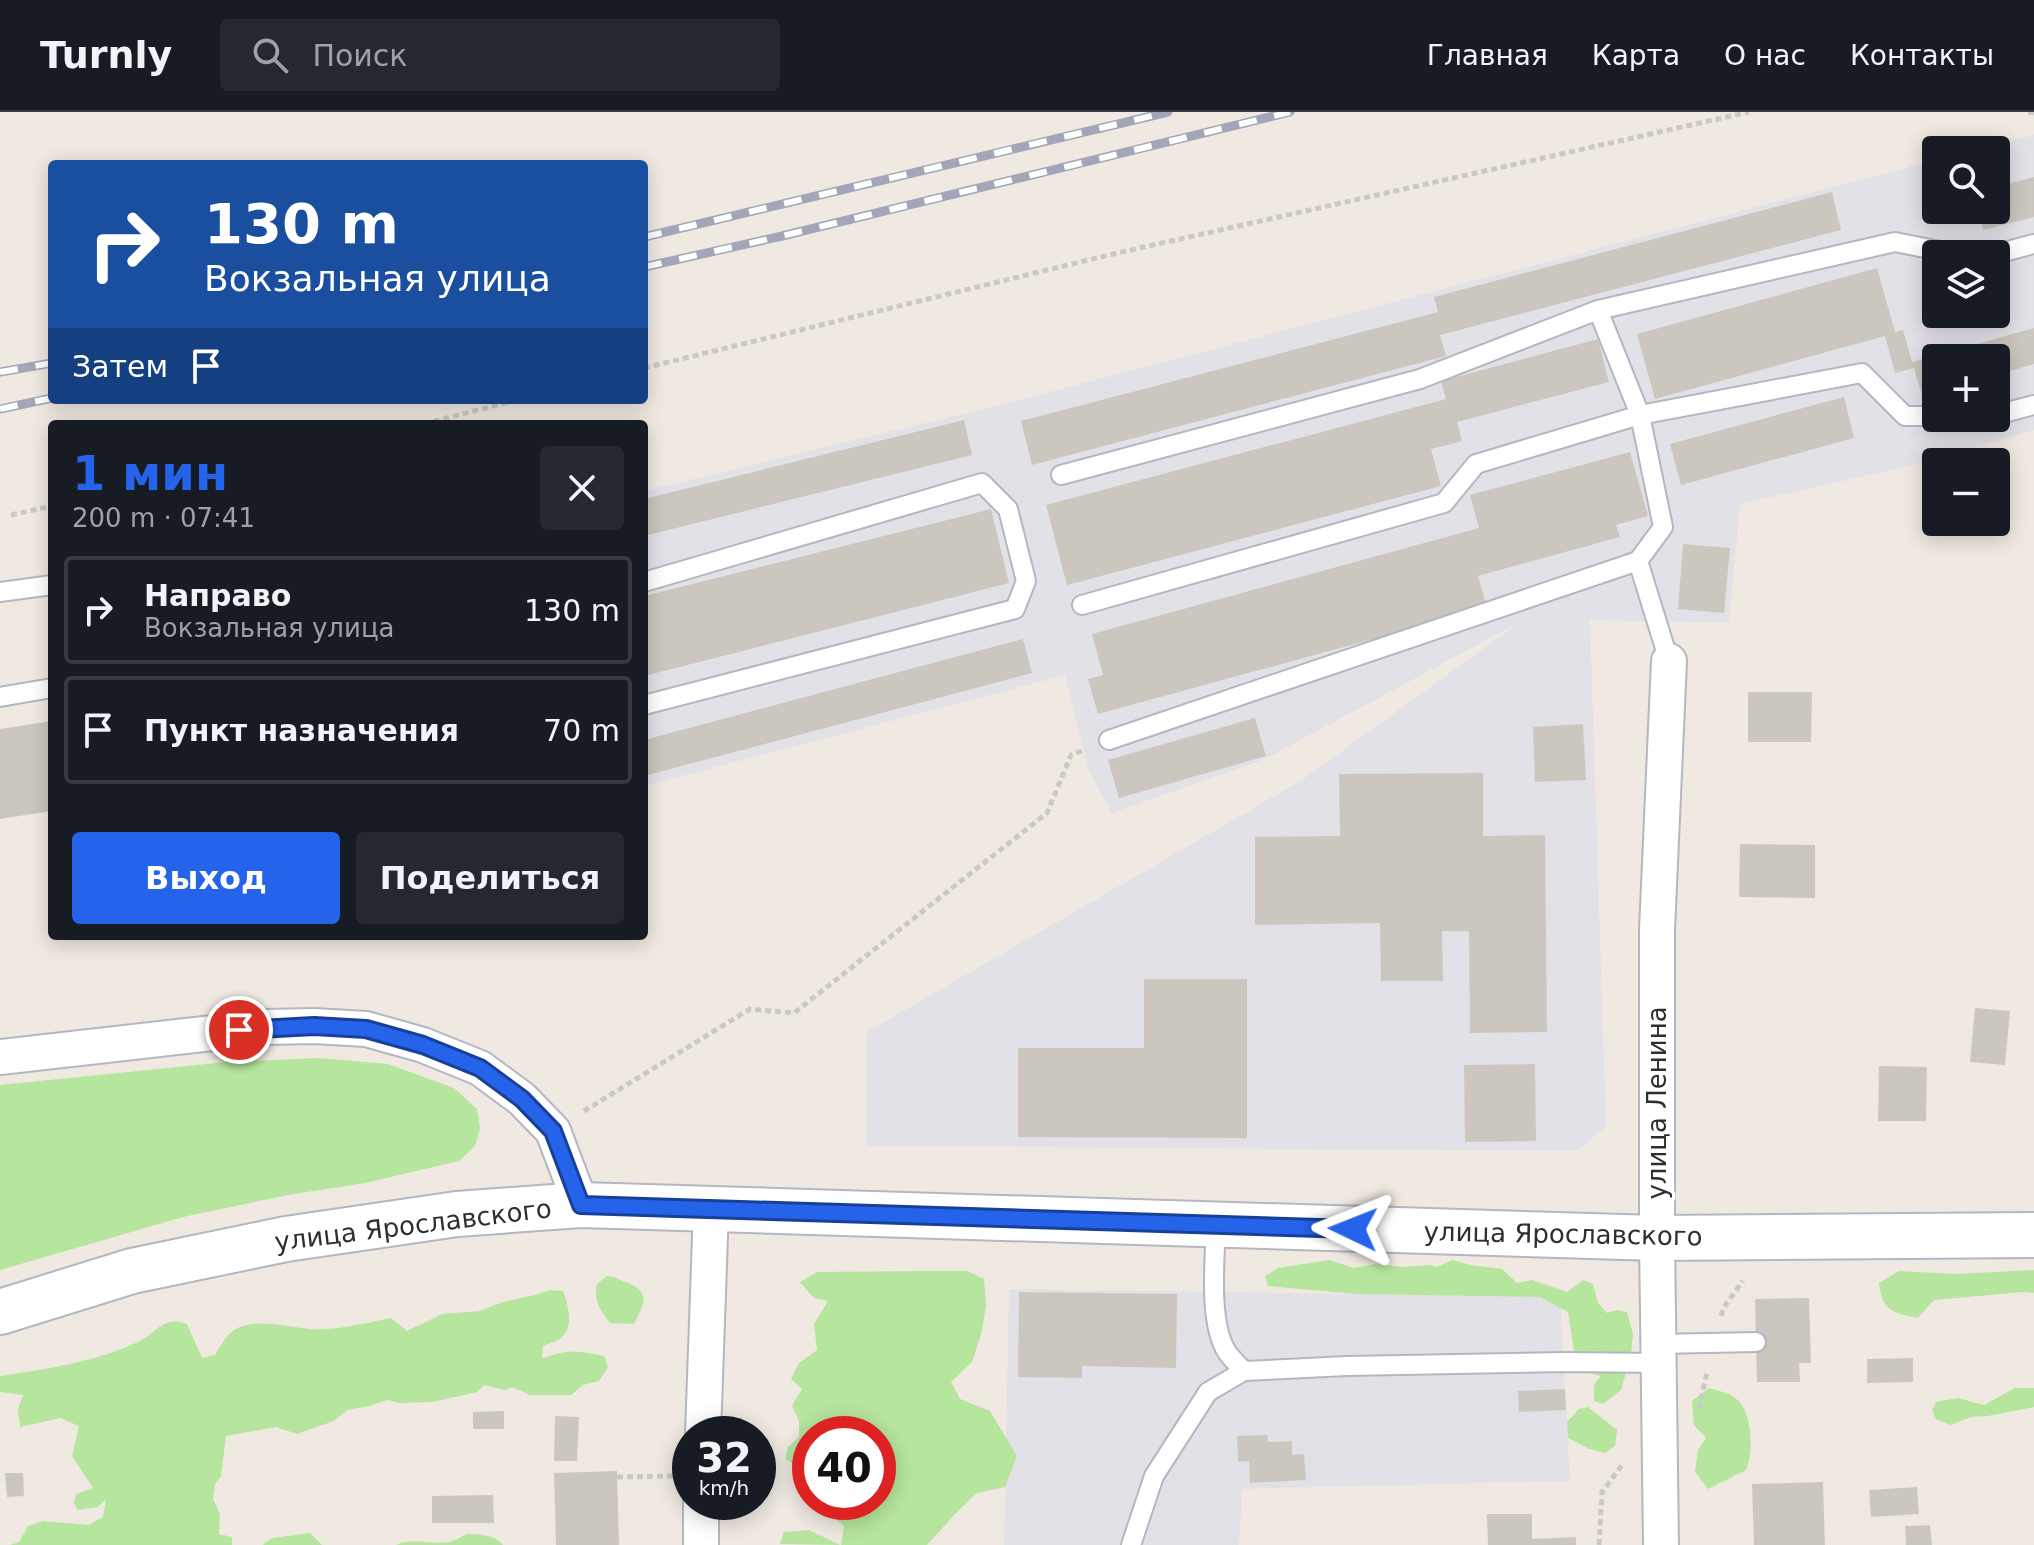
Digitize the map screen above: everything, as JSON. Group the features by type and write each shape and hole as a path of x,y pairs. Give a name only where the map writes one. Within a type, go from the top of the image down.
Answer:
{"street":[{"name":"улица Ленина","path":"1661,1545 1657,930 1669,661"},
{"path":"0,1057 265,1027 366,1029 423,1045 480,1068 522,1099 553,1131 581,1205"},
{"name":"улица Ярославского","path":"0,1312 132,1271 286,1239 457,1214 581,1205 1657,1238 2034,1235"},
{"path":"704,1416 711,1208"},
{"path":"701,1520 701,1545"}],"lane":[{"path":"1061,475 1420,379 1598,310 1895,242 1922,247"},
{"path":"2010,250 2034,244"},
{"path":"1109,740 1638,561 1663,527 1640,415 1598,310"},
{"path":"1082,605 1444,503 1476,464 1640,415 1862,373 1905,416 1922,416"},
{"path":"2010,411 2034,405"},
{"path":"648,581 982,483 1008,509 1026,581 1015,609 648,704"},
{"path":"1638,561 1669,661"},
{"path":"0,592 48,586"},
{"path":"0,697 48,689"},
{"path":"1216,1224 1217,1327 1226,1351 1244,1371"},
{"path":"1131,1545 1154,1476 1208,1392 1244,1371 1564,1362 1658,1354 1712,1342 1756,1342"}],"path":[{"path":"648,367 1113,254 1749,112"},
{"path":"439,420 501,404"},
{"path":"11,515 48,507"},
{"path":"553,1131 750,1009 794,1013 1047,813 1071,755 1109,740"},
{"path":"1699,1412 1712,1342 1724,1307 1740,1282 1748,1278"},
{"path":"1599,1545 1602,1492 1628,1456"},
{"path":"617,1477 672,1475"}],"shaded area":[{"path":"2034,135 2034,430 1972,448 1922,448 1922,463 1740,504 1729,623 1590,620 1606,1126 1578,1151 866,1146 867,1032 1302,780 1520,622 1265,759 1112,813 1088,769 1065,675 648,785 648,490 1000,405 1922,164 1922,224 2010,224 2010,141"},
{"path":"1009,1289 1560,1297 1570,1481 1242,1489 1239,1545 1004,1545"}],"green space":[{"path":"318,1058 388,1064 454,1088 477,1109 480,1129 475,1146 459,1161 365,1183 183,1217 0,1270 0,1085 227,1062"},
{"path":"1329,1260 1354,1268 1375,1264 1436,1267 1453,1260 1502,1269 1517,1283 1532,1280 1567,1292 1583,1280 1593,1284 1598,1303 1607,1313 1617,1310 1627,1312 1633,1334 1631,1355 1621,1390 1603,1404 1594,1401 1594,1385 1601,1376 1586,1372 1575,1357 1568,1312 1540,1297 1357,1294 1268,1286 1265,1276 1278,1268"},
{"path":"2034,1270 2034,1293 1934,1300 1918,1318 1890,1309 1883,1300 1879,1283 1899,1271 1955,1274"},
{"path":"967,1271 984,1279 986,1306 981,1335 972,1362 951,1382 960,1399 990,1411 1017,1456 1005,1487 977,1493 927,1545 841,1545 844,1526 837,1520 896,1520 896,1416 797,1416 792,1406 802,1389 791,1379 799,1363 817,1350 814,1324 828,1301 814,1298 800,1282 817,1272"},
{"path":"607,1276 634,1286 642,1294 643,1304 634,1324 610,1323 600,1309 597,1284"},
{"path":"550,1290 563,1291 569,1321 562,1337 543,1346 542,1359 565,1352 587,1353 604,1356 608,1367 599,1381 583,1385 571,1395 530,1395 512,1387 505,1390 484,1385 477,1392 432,1402 399,1403 387,1400 347,1410 334,1421 297,1434 276,1427 226,1436 221,1476 215,1484 213,1499 220,1514 219,1534 232,1537 232,1545 10,1545 19,1542 28,1526 43,1521 89,1525 103,1517 106,1499 98,1507 78,1510 74,1503 76,1494 93,1488 72,1456 79,1426 60,1418 20,1427 18,1409 23,1395 0,1392 0,1376 105,1355 138,1342 172,1322 187,1324 202,1358 215,1355 232,1332 248,1325 330,1329 391,1318 407,1331 442,1314 480,1311"},
{"path":"1709,1388 1731,1395 1740,1403 1748,1421 1751,1442 1746,1470 1708,1489 1695,1472 1698,1450 1706,1438 1694,1425 1692,1401"},
{"path":"2015,1388 2034,1388 2034,1407 1971,1417 1950,1425 1936,1419 1932,1410 1936,1402 1958,1398 1984,1405"},
{"path":"1588,1407 1617,1430 1615,1446 1605,1453 1568,1438 1567,1422 1579,1409"},
{"path":"792,1443 792,1463 785,1459"},
{"path":"809,1530 840,1545 780,1544 784,1532"},
{"path":"310,1533 322,1545 263,1545 273,1538"},
{"path":"467,1534 492,1537 503,1545 396,1545 449,1542"}],"building":[{"path":"2034,177 2034,217 2010,223 2010,183"},
{"path":"1832,192 1841,230 1440,335 1446,356 1032,465 1021,421 1438,312 1434,297"},
{"path":"1982,224 2007,224 1983,230"},
{"path":"1877,268 1895,332 1903,330 1912,362 1922,359 1922,395 1914,368 1895,373 1885,336 1655,399 1637,334"},
{"path":"2034,328 2034,364 2010,371 2010,344 1977,344"},
{"path":"1598,339 1609,382 1457,422 1462,441 1431,449 1441,486 1067,585 1046,505 1446,399 1441,381"},
{"path":"1844,397 1854,438 1681,485 1670,444"},
{"path":"964,420 972,455 648,535 648,498"},
{"path":"1630,452 1648,516 1616,525 1620,537 1478,576 1487,608 1098,714 1088,679 1103,675 1092,634 1479,528 1470,495"},
{"path":"991,509 1009,583 648,675 648,595"},
{"path":"1683,544 1730,548 1724,613 1678,609"},
{"path":"1023,639 1032,673 648,775 648,739"},
{"path":"1748,692 1812,692 1811,742 1748,742"},
{"path":"1255,718 1266,756 1119,798 1108,760"},
{"path":"48,722 48,812 0,819 0,729"},
{"path":"1583,724 1586,780 1535,782 1533,727"},
{"path":"1483,773 1483,836 1545,835 1547,1032 1470,1033 1469,931 1442,931 1443,981 1381,981 1380,923 1255,925 1255,837 1340,836 1339,774"},
{"path":"1740,844 1815,845 1815,898 1739,897"},
{"path":"1144,979 1247,979 1247,1138 1018,1137 1018,1048 1144,1048"},
{"path":"1975,1008 2010,1011 2005,1065 1970,1062"},
{"path":"1535,1064 1536,1141 1465,1142 1464,1065"},
{"path":"1879,1066 1927,1067 1926,1121 1878,1121"},
{"path":"1019,1292 1177,1294 1176,1368 1082,1366 1082,1378 1018,1377"},
{"path":"1809,1298 1811,1363 1799,1363 1800,1382 1757,1382 1755,1299"},
{"path":"1913,1358 1913,1382 1867,1383 1867,1359"},
{"path":"1565,1389 1566,1410 1519,1412 1518,1391"},
{"path":"504,1411 504,1429 473,1429 473,1412"},
{"path":"555,1416 579,1417 577,1461 554,1461"},
{"path":"1267,1435 1268,1442 1292,1441 1292,1455 1304,1454 1306,1480 1250,1483 1249,1461 1238,1462 1237,1436"},
{"path":"617,1471 619,1545 556,1545 554,1473"},
{"path":"5,1473 23,1473 24,1496 7,1497"},
{"path":"1823,1482 1825,1545 1754,1545 1752,1484"},
{"path":"1917,1487 1919,1514 1871,1517 1869,1490"},
{"path":"493,1495 494,1523 432,1523 432,1496"},
{"path":"1487,1514 1532,1514 1532,1539 1576,1537 1576,1545 1488,1545"},
{"path":"1930,1525 1932,1545 1906,1545 1905,1526"}],"railway":[{"path":"648,236 1168,112"},
{"path":"648,266 1290,112"},
{"path":"0,372 48,364"},
{"path":"0,409 48,399"}],"route":[{"path":"239,1030 314,1026 366,1029 423,1045 480,1068 522,1099 553,1131 581,1205 1353,1229"}]}
